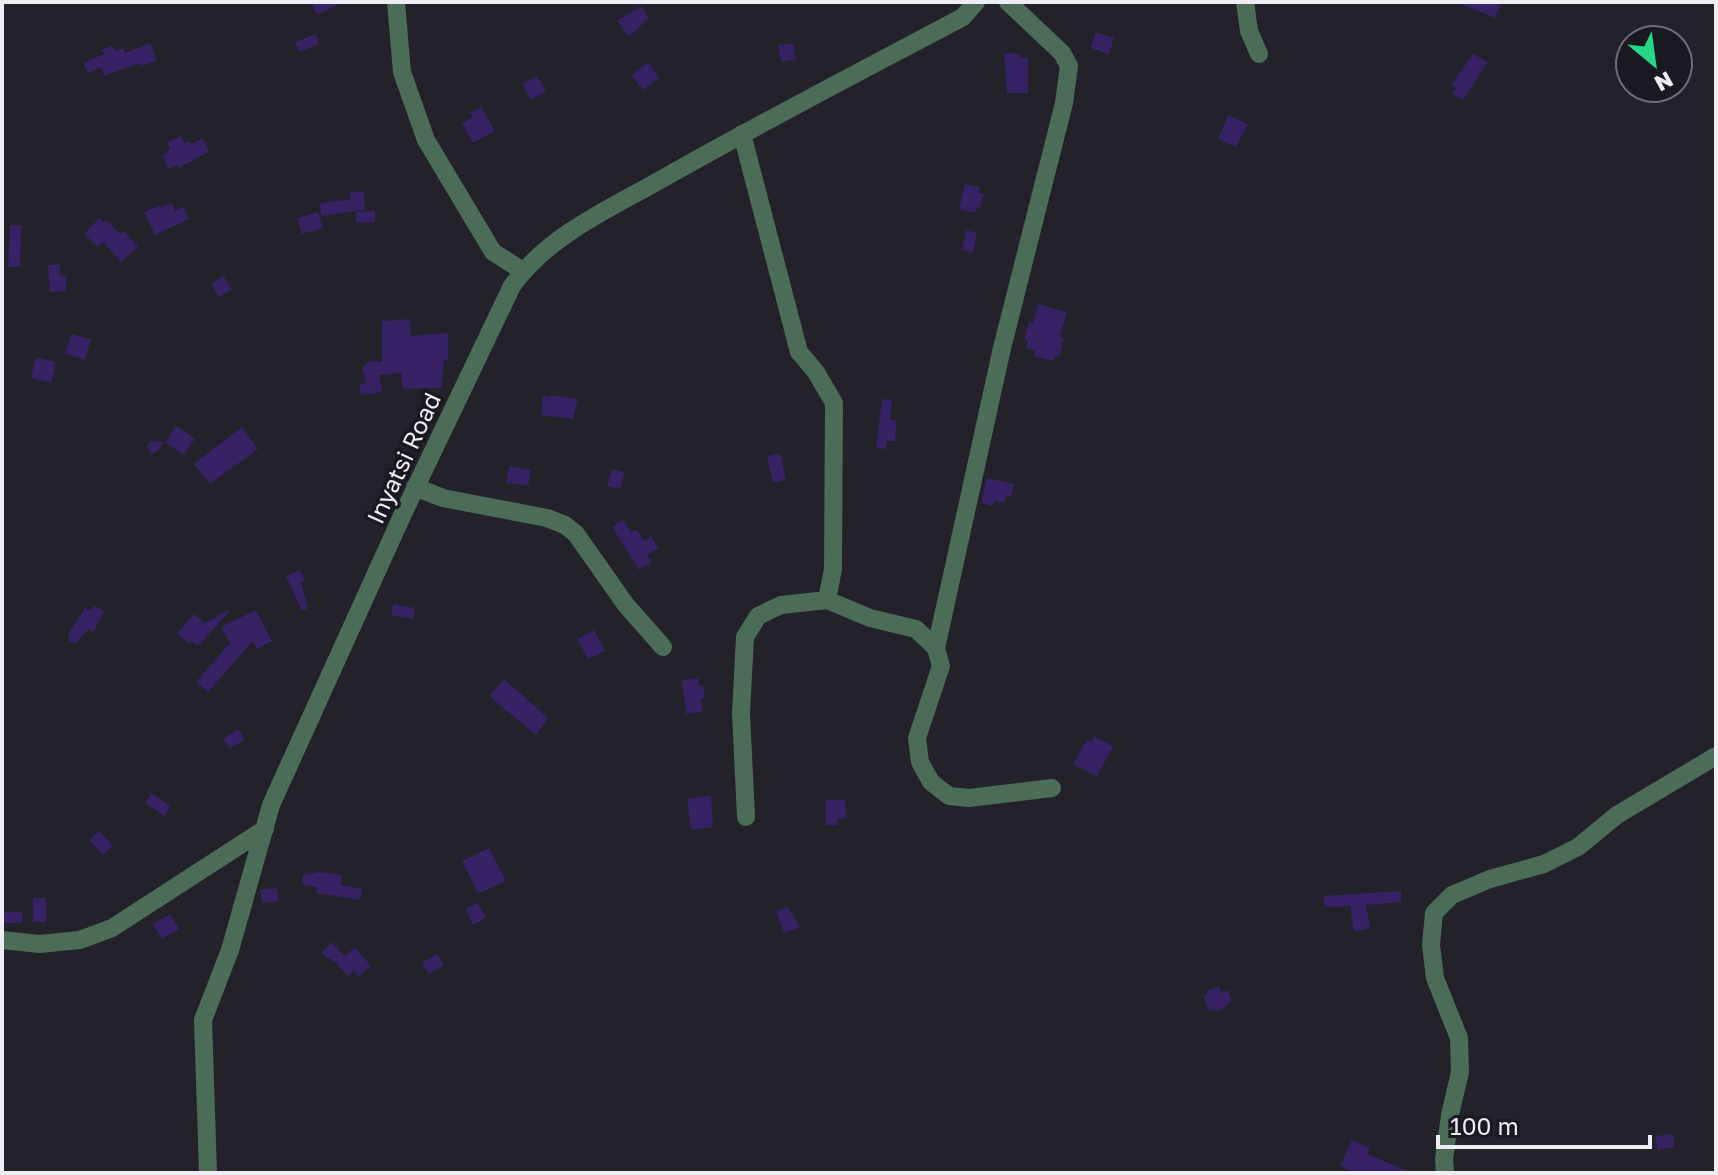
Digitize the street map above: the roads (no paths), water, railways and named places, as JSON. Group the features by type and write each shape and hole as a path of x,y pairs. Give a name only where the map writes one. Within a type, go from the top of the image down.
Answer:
{"street":[{"path":"396,2 402,72 426,140 493,252 523,271"},
{"name":"Inyatsi Road","path":"208,1173 203,1020 230,950 271,805 415,487 485,339 523,271 562,236 742,134 963,17 976,2"},
{"path":"1008,2 1062,53 1069,66 1064,103 1002,348 936,648 941,666 917,738 920,762 931,782 949,796 969,798 1052,788"},
{"path":"1245,2 1249,31 1259,54"},
{"path":"742,134 799,352 816,372 834,403 833,569 827,600"},
{"path":"415,487 443,498 547,518 565,525 576,534 626,605 663,647"},
{"path":"746,817 741,713 745,637 758,616 781,605 827,600 870,618 916,629 936,648"},
{"path":"1445,1173 1444,1159 1460,1061 1459,1038 1435,978 1431,945 1434,913 1452,895 1490,879 1544,864 1578,847 1617,815 1716,756"},
{"path":"2,940 39,944 80,940 112,928 265,829"}]}
